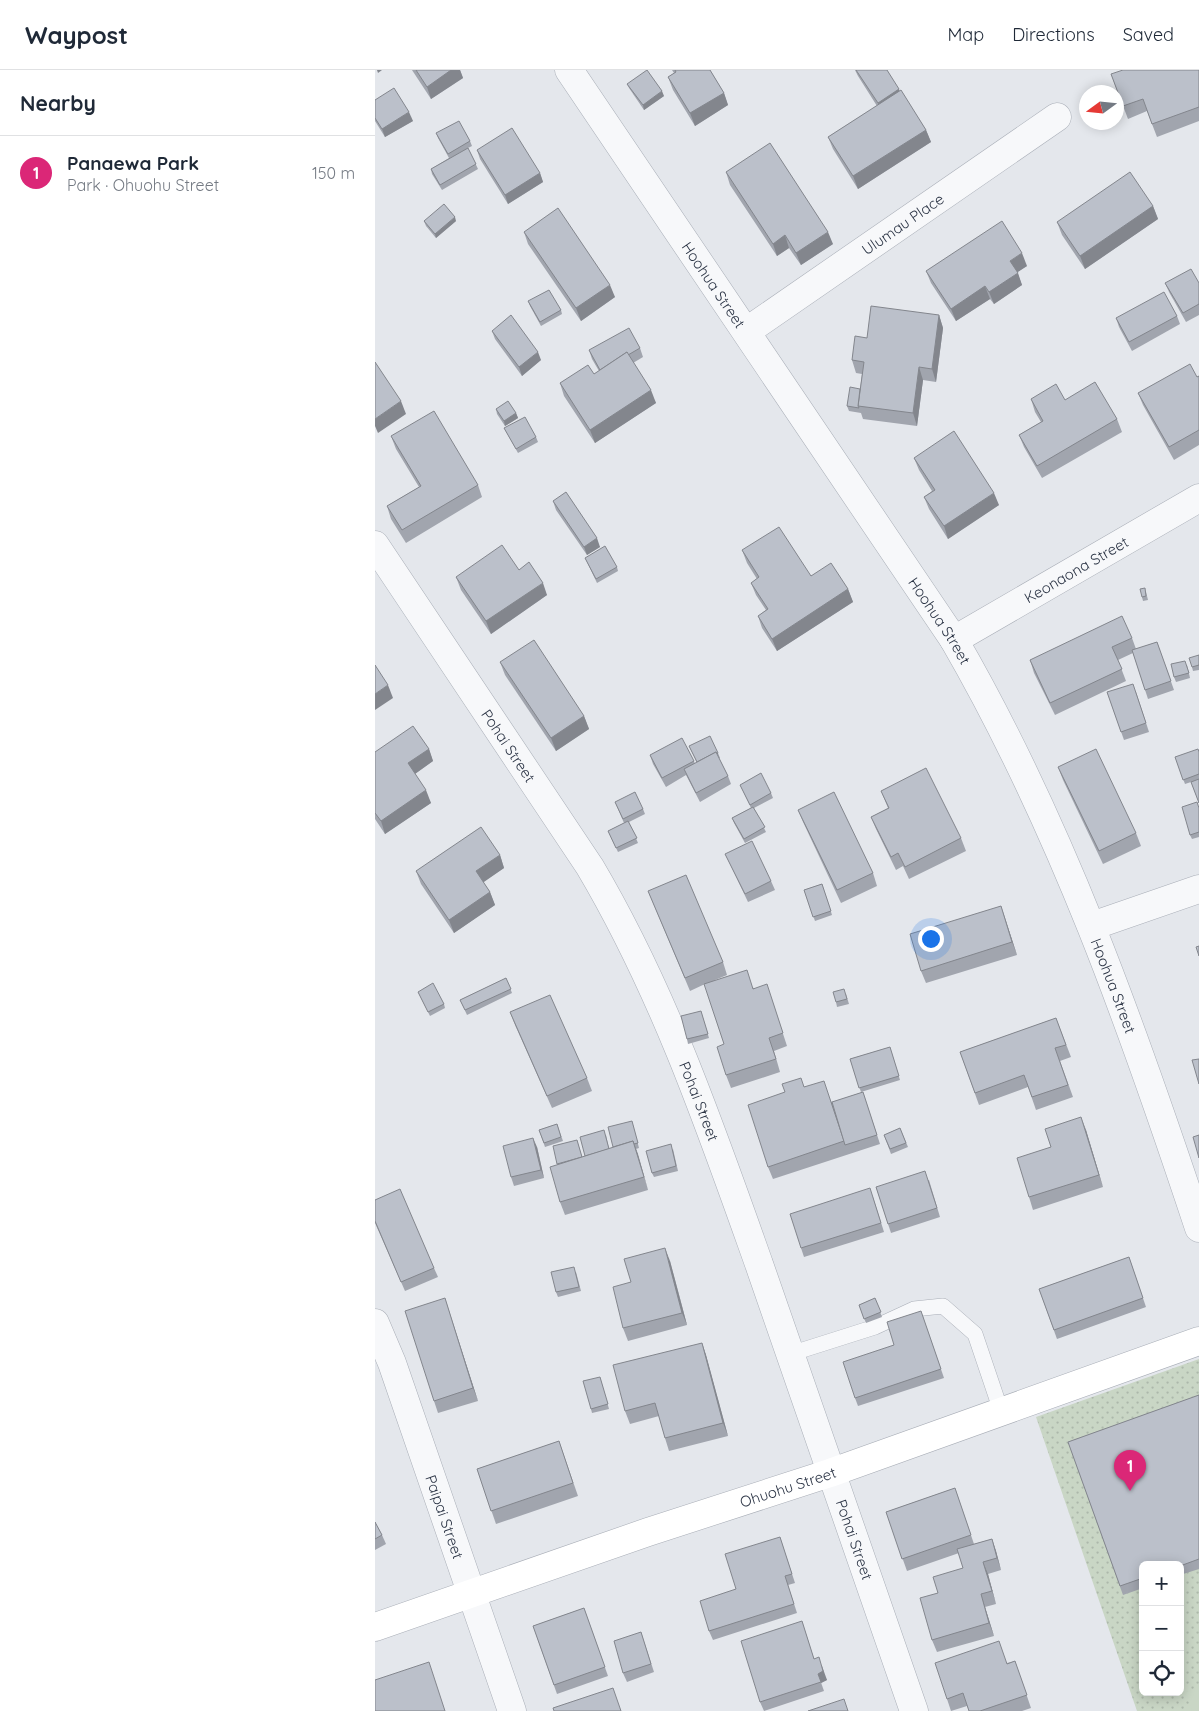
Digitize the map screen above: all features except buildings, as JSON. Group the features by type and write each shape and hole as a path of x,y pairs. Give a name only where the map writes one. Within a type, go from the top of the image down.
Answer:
{"street":[{"name":"Hoohua Street","path":"569,70 954,640 985,693 1029,782 1092,926 1165,1125 1199,1228"},
{"name":"Ulumau Place","path":"747,331 1057,117"},
{"name":"Keonaona Street","path":"954,640 1199,498"},
{"name":"Pohai Street","path":"375,545 590,868 619,919 652,987 700,1099 914,1711"},
{"path":"1092,926 1199,889"},
{"name":"Paipai Street","path":"375,1323 392,1363 512,1711"},
{"name":"Ohuohu Street","path":"375,1627 472,1592 830,1473 1199,1341"}],"lane":[{"path":"790,1354 875,1327 914,1309 943,1306 975,1334 1001,1411"}],"green space":[{"path":"1199,1359 1199,1711 1137,1711 1036,1417"},
{"path":"1199,1687 1199,1711 1192,1711 1185,1692"}],"place":[{"name":"Panaewa Park","path":"1130,1491"}]}
